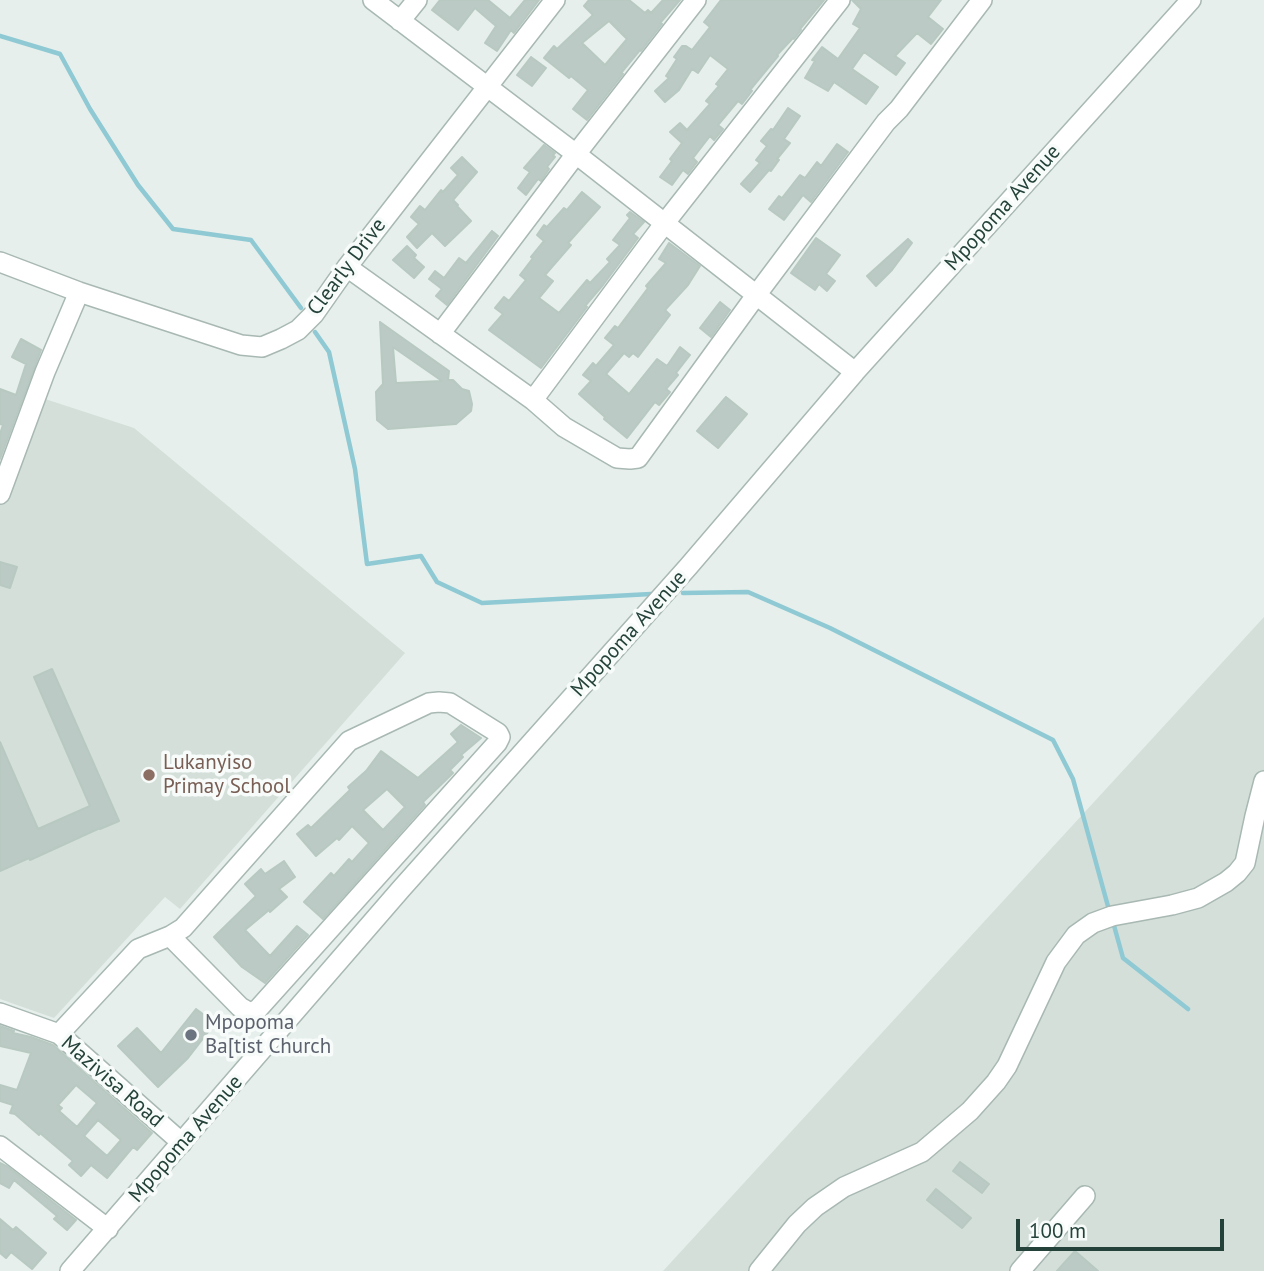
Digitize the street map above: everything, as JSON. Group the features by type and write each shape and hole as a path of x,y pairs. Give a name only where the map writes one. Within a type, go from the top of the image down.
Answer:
{"street":[{"path":"373,0 576,154 855,372"},
{"path":"400,21 417,0"},
{"name":"Clearly Drive","path":"0,262 79,292 241,345 262,346 299,330 555,0"},
{"path":"440,334 696,0"},
{"path":"533,400 664,224 840,0"},
{"path":"347,267 533,400 564,427 617,458 638,458 886,122 899,109 982,0"},
{"name":"Mpopoma Avenue","path":"70,1271 401,889 688,568 855,372 1191,0"},
{"path":"0,494 45,372 79,292"},
{"path":"59,1034 138,949 183,928 349,741 429,703 439,702 450,704 498,733 500,737 497,743 253,1012 240,1007 170,936"},
{"path":"759,1271 797,1224 815,1207 844,1187 922,1152 970,1111 1007,1066 1056,962 1076,935 1093,923 1112,916 1198,898 1237,873 1245,863 1264,780"},
{"name":"Mazivisa Road","path":"0,1013 59,1034 182,1143"},
{"path":"0,1146 108,1229"},
{"path":"1020,1271 1085,1196"}],"shaded area":[{"name":"Lukanyiso Primay School","path":"39,397 134,428 405,653 180,909 165,897 54,1018 0,999 0,504"},
{"path":"1264,617 1264,1271 663,1271"}],"building":[{"path":"440,0 488,0 510,18 525,0 539,0 514,33 511,30 497,51 485,43 496,26 475,8 458,30 432,10"},
{"path":"589,0 629,0 645,13 648,10 651,13 663,0 680,0 587,120 573,109 588,90 544,58 554,46 557,49 593,15 584,6","holes":["609,21 627,39 605,65 582,43"]},
{"path":"721,0 824,0 794,39 777,55 742,104 738,101 718,125 723,129 714,140 710,136 693,158 697,162 688,174 683,170 672,185 660,177 682,143 670,132 680,123 687,130 710,104 706,101 719,86 716,84 728,69 710,55 698,73 692,69 679,90 665,102 655,91 669,78 666,76 682,46 692,50 710,27 704,22"},
{"path":"852,0 941,0 928,17 943,29 931,44 917,33 895,56 905,63 896,75 864,52 852,69 878,87 866,104 834,82 828,91 805,78 815,61 812,60 822,47 838,59 860,28 853,24 861,9"},
{"path":"531,57 546,68 532,86 517,75"},
{"path":"788,108 800,116 784,139 790,143 771,171 769,170 750,192 741,184 760,163 756,160 767,146 761,141 773,130"},
{"path":"837,144 848,152 811,202 803,195 784,220 769,209 779,196 782,198 800,175 805,178 817,162 821,166"},
{"path":"544,145 555,153 555,157 541,181 538,179 526,195 518,188 530,172 524,168"},
{"path":"462,157 477,172 453,200 471,221 445,246 432,233 417,248 407,237 419,224 411,217 420,206 425,210 458,175 451,168"},
{"path":"582,192 600,207 568,243 571,245 545,275 553,281 539,298 559,313 587,280 590,283 610,262 607,259 620,245 613,240 630,218 627,215 630,212 644,222 633,234 638,238 541,368 489,330 503,314 495,308 504,297 509,301 526,280 520,275 544,241 537,235 544,225 547,227 564,208 567,210"},
{"path":"492,231 498,236 447,305 436,296 442,289 429,279 435,271 444,278 459,258 466,263"},
{"path":"816,238 840,255 826,274 835,281 827,291 819,284 815,290 791,273"},
{"path":"908,239 912,243 876,286 867,276"},
{"path":"669,243 700,266 688,285 665,310 670,315 638,357 633,353 629,357 624,353 606,374 629,394 657,359 667,366 680,347 690,355 666,389 670,392 659,405 655,402 627,438 579,394 591,381 583,375 593,363 596,366 614,345 605,338 615,326 618,328 648,288 646,286 666,263 659,259"},
{"path":"407,246 416,255 414,258 424,267 414,278 393,260"},
{"path":"720,302 730,310 711,337 700,328"},
{"path":"380,322 449,371 448,380 453,380 462,389 469,391 471,411 456,424 388,429 377,420 376,392 383,384","holes":["393,347 442,381 396,383"]},
{"path":"21,339 41,350 0,459 0,434 3,425 0,424 0,389 16,395 26,364 12,357"},
{"path":"726,397 747,414 718,448 697,431"},
{"path":"0,562 17,567 10,588 0,585"},
{"path":"52,669 119,821 0,871 0,742 38,829 90,806 34,677"},
{"path":"461,725 481,738 461,755 463,757 450,770 453,773 423,802 425,805 323,919 304,902 331,873 334,876 349,859 352,862 369,843 352,826 339,840 337,838 316,856 297,834 308,825 311,828 350,790 348,787 366,771 381,751 418,778 458,742 451,734","holes":["387,789 405,807 383,830 363,810"]},
{"path":"284,861 295,877 279,889 287,897 245,930 270,956 297,926 308,935 265,983 242,967 214,937 256,896 245,884 261,869 265,874"},
{"path":"196,1009 215,1023 188,1058 158,1087 118,1046 137,1028 161,1053"},
{"path":"0,1026 14,1031 13,1033 53,1045 152,1133 137,1150 133,1147 107,1178 91,1165 81,1176 69,1165 73,1161 40,1133 39,1135 15,1114 10,1113 13,1105 0,1101 0,1085 17,1090 31,1053 0,1046","holes":["76,1085 97,1103 77,1127 59,1111 62,1108 58,1105","98,1120 121,1140 107,1156 84,1136"]},
{"path":"960,1162 989,1184 982,1193 953,1171"},
{"path":"0,1163 76,1220 67,1230 54,1219 57,1216 14,1180 9,1188 0,1183"},
{"path":"936,1189 971,1218 962,1228 927,1200"},
{"path":"0,1219 13,1230 16,1227 46,1253 32,1269 11,1252 6,1258 0,1253"},
{"path":"1075,1251 1098,1271 1057,1271"}],"waterway":[{"path":"0,36 60,54 90,109 138,185 173,229 251,240 301,308"},
{"path":"315,332 329,352 355,469 367,564 421,556 437,582 482,603 651,594"},
{"path":"683,593 748,592 830,628 1053,740 1073,779 1109,910"},
{"path":"1113,922 1123,958 1188,1009"}],"place":[{"name":"Lukanyiso Primay School","path":"149,775"},
{"name":"Mpopoma Ba[tist Church","path":"191,1035"}]}
